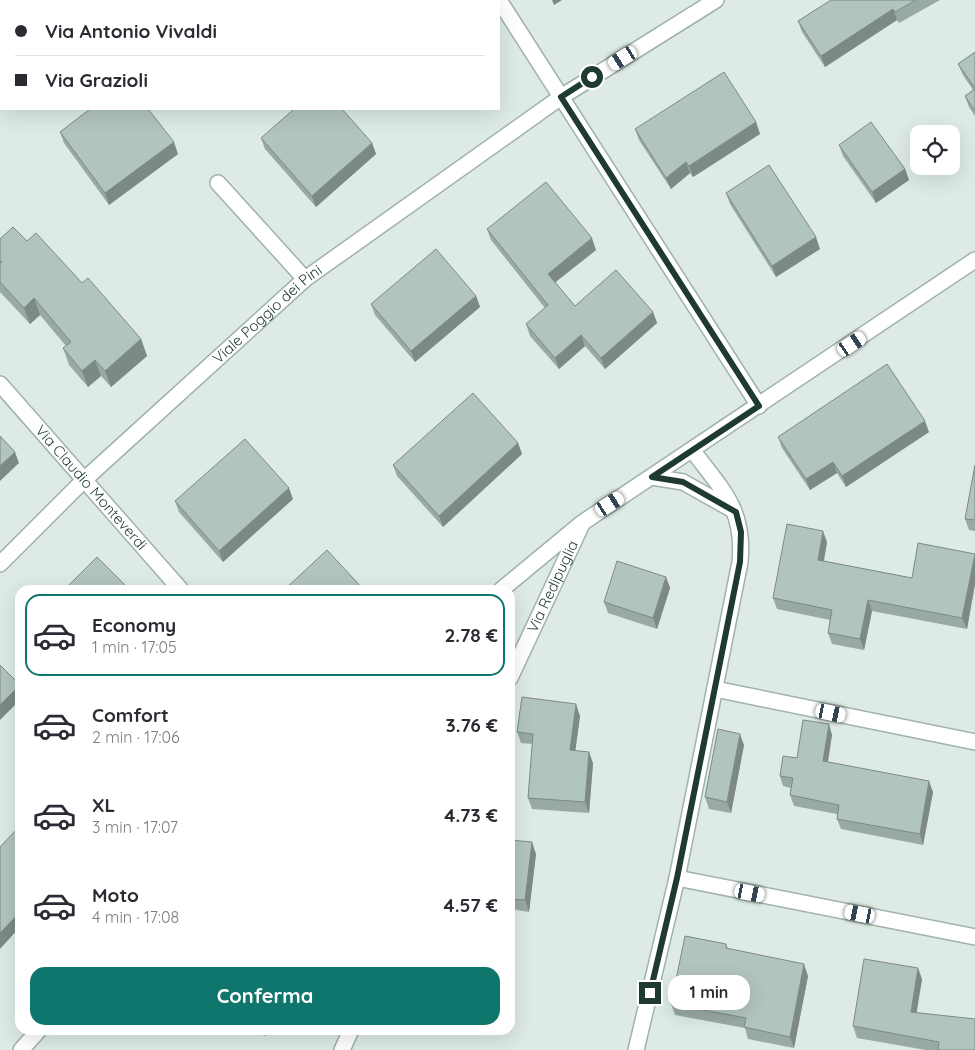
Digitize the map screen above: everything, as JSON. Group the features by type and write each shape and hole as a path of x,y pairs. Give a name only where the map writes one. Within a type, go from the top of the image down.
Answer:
{"street":[{"name":"Viale Poggio dei Pini","path":"0,564 84,480 306,279 561,97 716,0"},
{"path":"500,2 759,406"},
{"path":"218,183 306,279"},
{"path":"507,585 582,523 693,451 975,260"},
{"name":"Via Claudio Monteverdi","path":"0,384 178,585"},
{"path":"636,1050 677,878 740,562 741,532 736,512 693,451"},
{"path":"652,477 683,482 736,512"},
{"name":"Via Redipuglia","path":"515,667 582,523"},
{"path":"715,689 975,742"},
{"path":"677,878 975,937"},
{"path":"21,1050 34,1035"},
{"path":"342,1050 349,1035"}],"building":[{"path":"831,0 916,0 895,12 893,9 821,56 798,21"},
{"path":"975,52 975,88 958,64"},
{"path":"724,72 756,122 689,166 686,162 666,178 635,129"},
{"path":"975,89 975,111 965,96"},
{"path":"89,110 149,110 174,142 105,193 60,132"},
{"path":"293,110 343,110 372,143 312,196 261,138"},
{"path":"871,122 905,169 872,192 839,145"},
{"path":"769,165 816,237 772,266 726,193"},
{"path":"546,182 592,238 548,274 575,306 616,270 653,312 601,358 581,335 555,358 526,324 548,305 487,229"},
{"path":"13,227 27,241 36,233 82,283 88,278 141,339 105,371 95,360 82,371 63,348 71,342 34,298 24,308 0,282 0,263 2,262 0,260 0,239"},
{"path":"436,249 476,296 411,351 371,304"},
{"path":"887,364 925,421 842,476 833,462 806,479 778,437"},
{"path":"473,393 518,443 439,516 393,465"},
{"path":"0,436 15,452 0,466"},
{"path":"245,439 289,488 219,551 175,501"},
{"path":"975,465 975,520 965,519"},
{"path":"787,524 823,531 818,560 912,578 918,543 975,554 962,618 868,600 860,639 828,633 832,610 773,598"},
{"path":"327,550 359,585 289,585"},
{"path":"97,557 125,585 69,585"},
{"path":"617,561 666,577 653,618 604,602"},
{"path":"0,665 15,680 15,690 0,705"},
{"path":"522,697 576,704 570,750 589,752 585,802 528,798 533,734 517,732"},
{"path":"803,720 829,724 823,761 929,781 920,834 837,819 839,805 790,795 793,778 780,776 783,756 797,758"},
{"path":"718,729 740,734 727,802 705,797"},
{"path":"15,831 15,917 0,933 0,847"},
{"path":"515,840 532,842 525,900 515,899"},
{"path":"685,936 726,944 726,948 804,964 790,1037 744,1027 746,1018 671,1004"},
{"path":"864,959 918,968 911,1012 975,1019 975,1050 938,1050 939,1042 853,1026"}],"route":[{"path":"592,77 561,97 759,406 652,477 683,482 736,512 742,542 740,562 677,878 650,993"}]}
